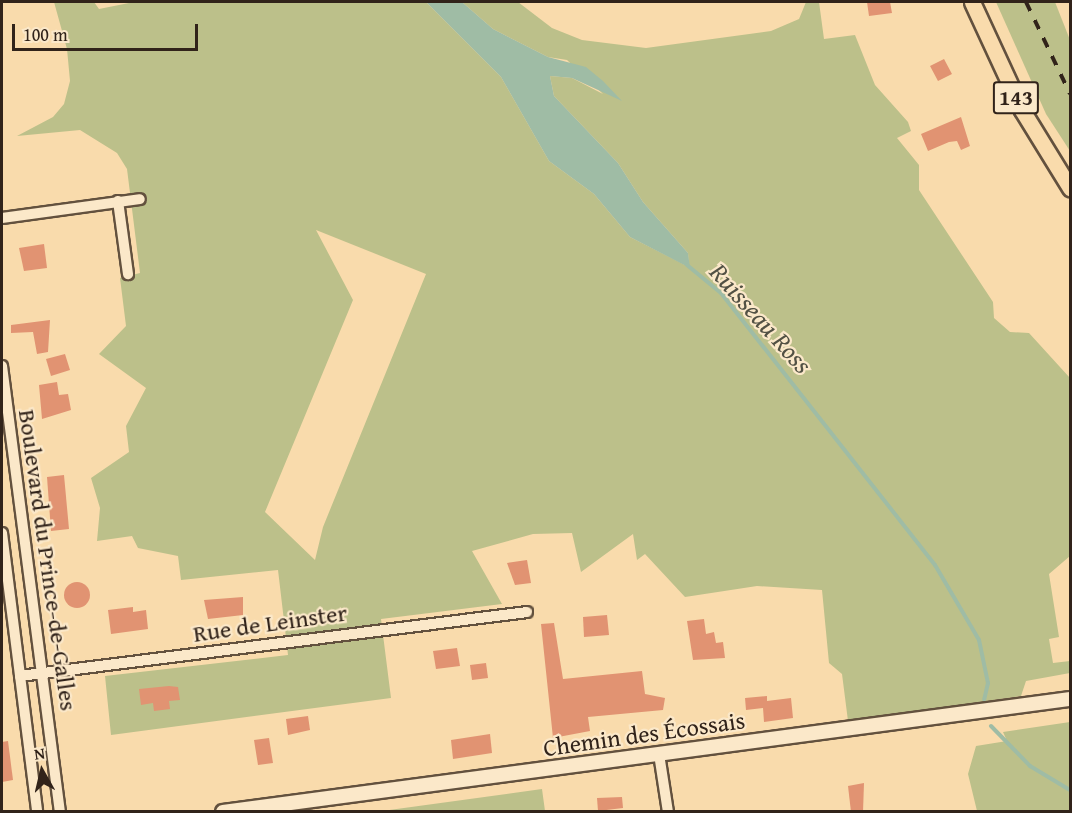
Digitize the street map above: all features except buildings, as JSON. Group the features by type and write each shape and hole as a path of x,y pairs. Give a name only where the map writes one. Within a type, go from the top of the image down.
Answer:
{"main road":[{"name":"143","path":"972,2 1007,81 1071,188"},
{"name":"Chemin des Écossais","path":"223,812 1071,699"}],"street":[{"path":"2,218 118,201 140,200"},
{"path":"118,201 128,274"},
{"name":"Boulevard du Prince-de-Galles","path":"2,366 60,812"},
{"name":"Boulevard du Prince-de-Galles","path":"2,533 37,812"},
{"name":"Rue de Leinster","path":"20,676 527,612"},
{"path":"659,754 668,812"}],"green space":[{"path":"54,2 94,2 99,9 134,2 426,2 501,77 549,161 594,194 630,237 689,267 688,253 643,202 618,163 554,96 550,76 572,78 603,94 567,60 548,57 493,29 462,2 518,2 552,28 582,40 646,48 771,31 799,19 806,2 819,2 824,39 855,35 875,85 908,122 911,131 897,138 919,165 919,190 993,302 994,318 1010,332 1029,333 1070,378 1070,556 1049,574 1059,637 1049,639 1053,663 1070,661 1070,673 1026,681 1021,696 848,721 842,674 829,663 822,590 757,586 685,597 645,554 637,560 633,534 581,572 572,533 533,534 472,551 502,604 381,619 391,698 111,735 105,676 288,655 278,570 181,580 178,556 138,548 132,536 97,541 100,508 91,478 129,452 126,426 146,388 99,354 126,326 120,278 140,273 127,169 117,153 80,130 17,136 53,117 64,104 70,81 67,49","holes":["316,230 426,274 323,527 315,560 265,512 353,300"]},
{"path":"996,2 1055,2 1070,40 1070,151 1046,114"},
{"path":"1070,722 1070,811 977,811 968,774 976,746 1007,741 1003,732"},
{"path":"542,789 545,811 382,811"}],"shaded area":[{"path":"426,2 462,2 493,29 548,57 586,67 603,81 622,101 572,78 550,76 554,96 618,163 643,202 688,253 690,268 630,237 594,194 549,161 501,77"}],"waterway":[{"name":"Ruisseau Ross","path":"687,265 721,293 935,565 979,640 988,683 984,700"},
{"name":"Ruisseau Ross","path":"991,726 1030,766 1070,790"}],"railway":[{"path":"1026,2 1070,94"}]}
